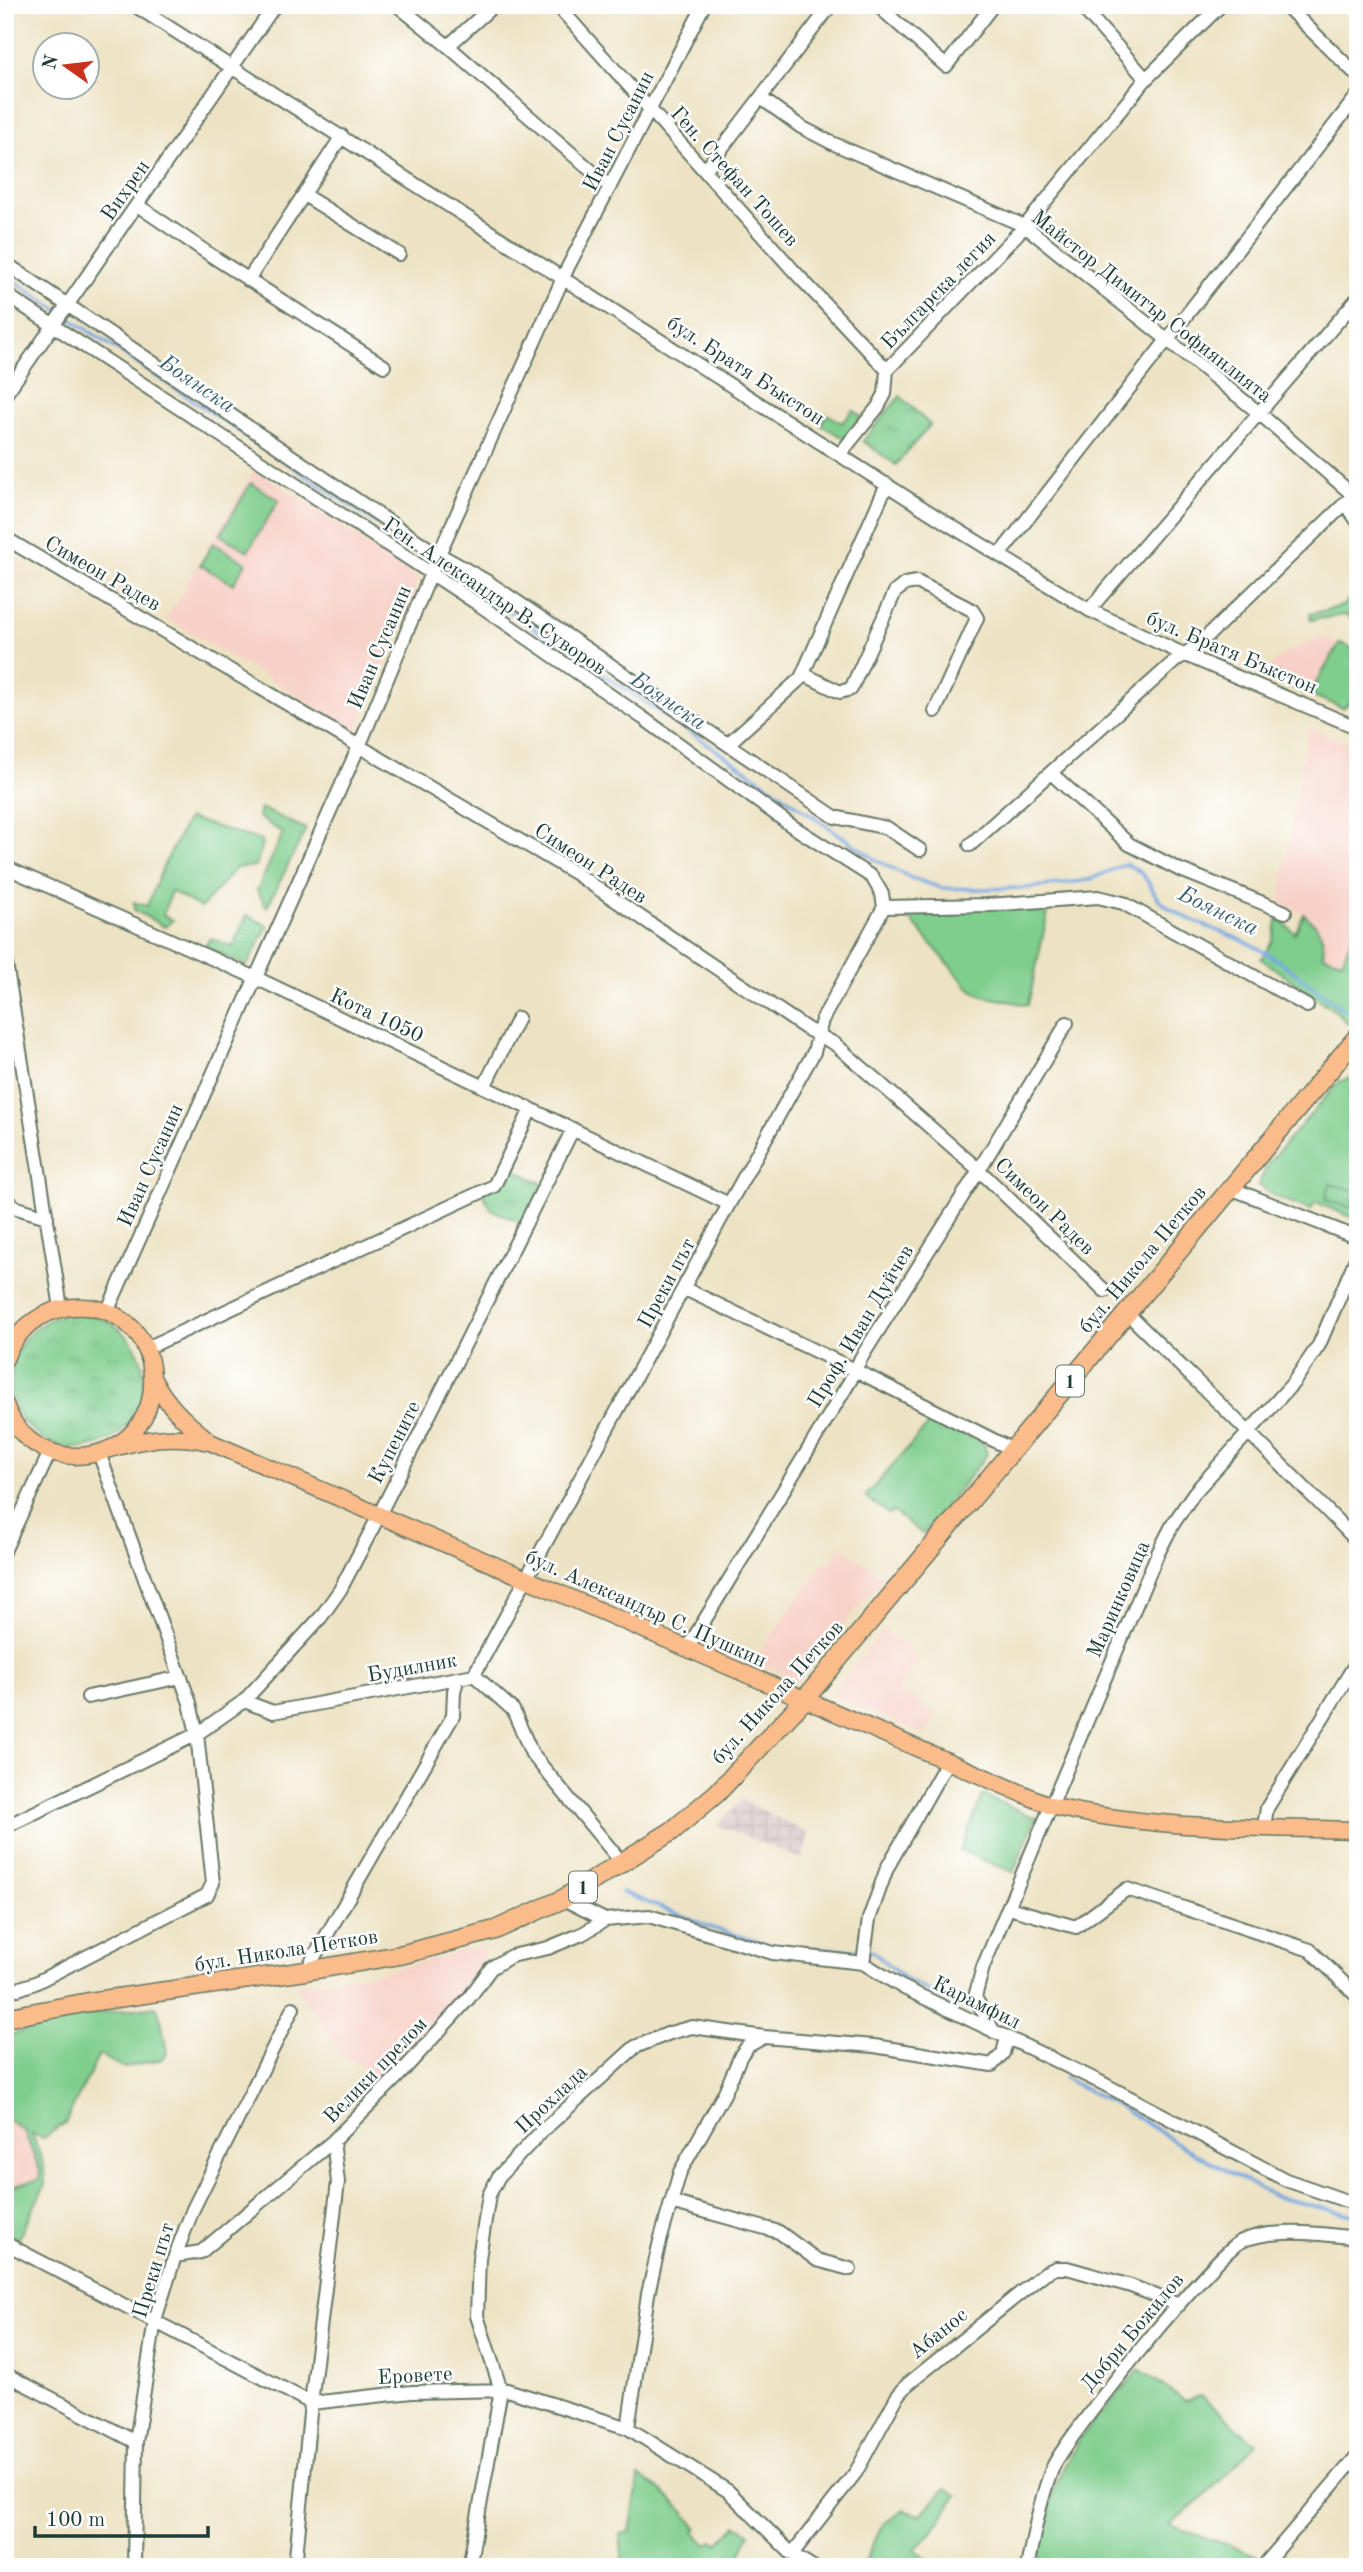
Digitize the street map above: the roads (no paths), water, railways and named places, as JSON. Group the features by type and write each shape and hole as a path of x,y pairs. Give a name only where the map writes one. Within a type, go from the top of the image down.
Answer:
{"highway":[{"name":"бул. Никола Петков","path":"5,2018 89,2002 400,1955 495,1930 563,1899 673,1831 717,1793 804,1700 1230,1188 1356,1041"}],"main road":[{"path":"5,1333 61,1308 84,1306 107,1312 125,1323 145,1349 152,1377 149,1403 143,1418 130,1434 105,1451"},
{"path":"5,1359 16,1336 33,1320"},
{"name":"бул. Александър С. Пушкин","path":"152,1377 172,1408 210,1442"},
{"path":"5,1404 11,1430 50,1452"},
{"name":"бул. Александър С. Пушкин","path":"50,1452 74,1457 157,1438 183,1437 210,1442 1051,1807 1099,1817 1155,1823 1358,1830"}],"street":[{"name":"бул. Братя Бъкстон","path":"134,5 1089,610 1358,727"},
{"name":"Вихрен","path":"5,395 275,5"},
{"path":"397,5 610,187"},
{"path":"448,46 494,5"},
{"name":"Ген. Стефан Тошев","path":"557,5 887,370"},
{"name":"Иван Сусанин","path":"107,1312 359,745 439,554 564,278 704,5"},
{"path":"877,5 946,66 993,5"},
{"path":"1080,5 1146,79"},
{"name":"Българска легия","path":"840,454 878,407 884,394 887,370 1025,226 1146,79 1220,5"},
{"path":"1285,5 1358,76"},
{"path":"706,169 826,7"},
{"path":"1000,554 1358,94"},
{"name":"Майстор Димитър Софиянлията","path":"761,98 801,127 856,154 1025,226 1259,413 1352,496 1358,522"},
{"path":"248,280 342,136"},
{"path":"304,195 399,254"},
{"path":"137,205 248,280 384,366"},
{"name":"Ген. Александър В. Суворов","path":"5,262 439,554 488,582 730,743 835,817 887,828 920,850"},
{"name":"Ген. Александър В. Суворов","path":"5,294 492,614 792,826 872,877 882,894 884,907"},
{"path":"1089,610 1358,298"},
{"path":"730,743 801,678 887,484"},
{"path":"970,845 1184,653 1198,645 1352,496"},
{"name":"Симеон Радев","path":"5,538 575,873 835,1044 979,1170 1105,1291"},
{"path":"803,674 840,692 851,689 895,592 905,584 916,582 972,610 976,618 934,712"},
{"path":"1051,773 1129,844 1178,869 1285,912"},
{"name":"Кота 1050","path":"5,867 254,978 729,1204"},
{"path":"884,907 988,905 1098,897 1111,899 1124,903 1307,1006"},
{"name":"Преки път","path":"474,1675 814,1052 822,1020 884,907"},
{"path":"5,957 61,1308"},
{"path":"484,1087 518,1018"},
{"name":"Проф. Иван Дуйчев","path":"687,1648 860,1358 979,1170 1067,1023"},
{"path":"145,1349 494,1186 531,1110"},
{"name":"Купените","path":"197,1734 244,1701 321,1618 340,1590 573,1129"},
{"path":"1230,1188 1358,1238"},
{"path":"5,1200 17,1208 47,1217"},
{"name":"Маринковица","path":"967,2018 983,1967 1123,1634 1173,1524 1194,1493 1293,1383 1319,1345 1358,1254"},
{"path":"685,1289 855,1370 1013,1450"},
{"path":"1127,1313 1358,1542"},
{"path":"5,1988 18,1989 35,1983 207,1895 213,1883 197,1734 190,1703 105,1451"},
{"path":"5,1549 50,1452"},
{"path":"1264,1827 1267,1808 1358,1660"},
{"name":"Будилник","path":"244,1701 273,1712 474,1675 513,1710 532,1754 623,1864"},
{"path":"88,1698 181,1677"},
{"path":"306,1971 453,1716 454,1691 458,1678"},
{"path":"5,1828 197,1734"},
{"path":"863,1963 869,1919 887,1868 947,1762"},
{"path":"1009,1908 1076,1927 1128,1889 1311,1950 1358,1997"},
{"path":"563,1899 606,1920"},
{"name":"Карамфил","path":"606,1920 649,1916 773,1954 863,1963 902,1987 1102,2083 1286,2180 1358,2205"},
{"name":"Велики прелом","path":"175,2256 201,2252 333,2141 399,2075 469,1998 491,1968 511,1956 548,1948 582,1934 606,1920"},
{"path":"1348,1986 1358,1976"},
{"path":"975,1997 994,2032"},
{"name":"Преки път","path":"134,2567 136,2442 155,2320 193,2209 293,2008"},
{"name":"Прохлада","path":"469,2567 501,2390 477,2316 479,2258 489,2195 499,2176 540,2133 635,2047 692,2027 764,2037 874,2046 992,2065 1003,2053 1007,2039"},
{"path":"628,2428 648,2294 680,2172 724,2094 735,2065 748,2046 764,2037"},
{"path":"295,2567 311,2403 338,2182 333,2141"},
{"path":"671,2202 779,2232 825,2264 850,2269"},
{"name":"Добри Божилов","path":"1027,2567 1053,2467 1072,2435 1211,2267 1240,2241 1265,2235 1291,2233 1358,2238"},
{"path":"5,2243 311,2403"},
{"name":"Абанос","path":"792,2554 856,2472 897,2397 908,2384 1045,2273 1056,2268 1067,2268 1131,2286 1179,2305"},
{"path":"5,2374 136,2442"},
{"name":"Еровете","path":"311,2403 412,2392 501,2390 628,2428 728,2491 792,2554 814,2567"},
{"path":"1268,2565 1358,2455"}],"waterway":[{"name":"Боянска","path":"5,275 59,311"},
{"name":"Боянска","path":"65,315 742,767 876,860 911,878 942,888 977,889 1028,888 1089,880 1125,864 1140,872 1159,899 1175,912 1261,950 1344,1010"},
{"path":"621,1892 715,1929 776,1947 860,1950"},
{"path":"868,1951 872,1951 906,1980 958,2005"},
{"path":"5,2004 22,2003"},
{"path":"1064,2078 1124,2109 1185,2148 1275,2197 1358,2216"}]}
